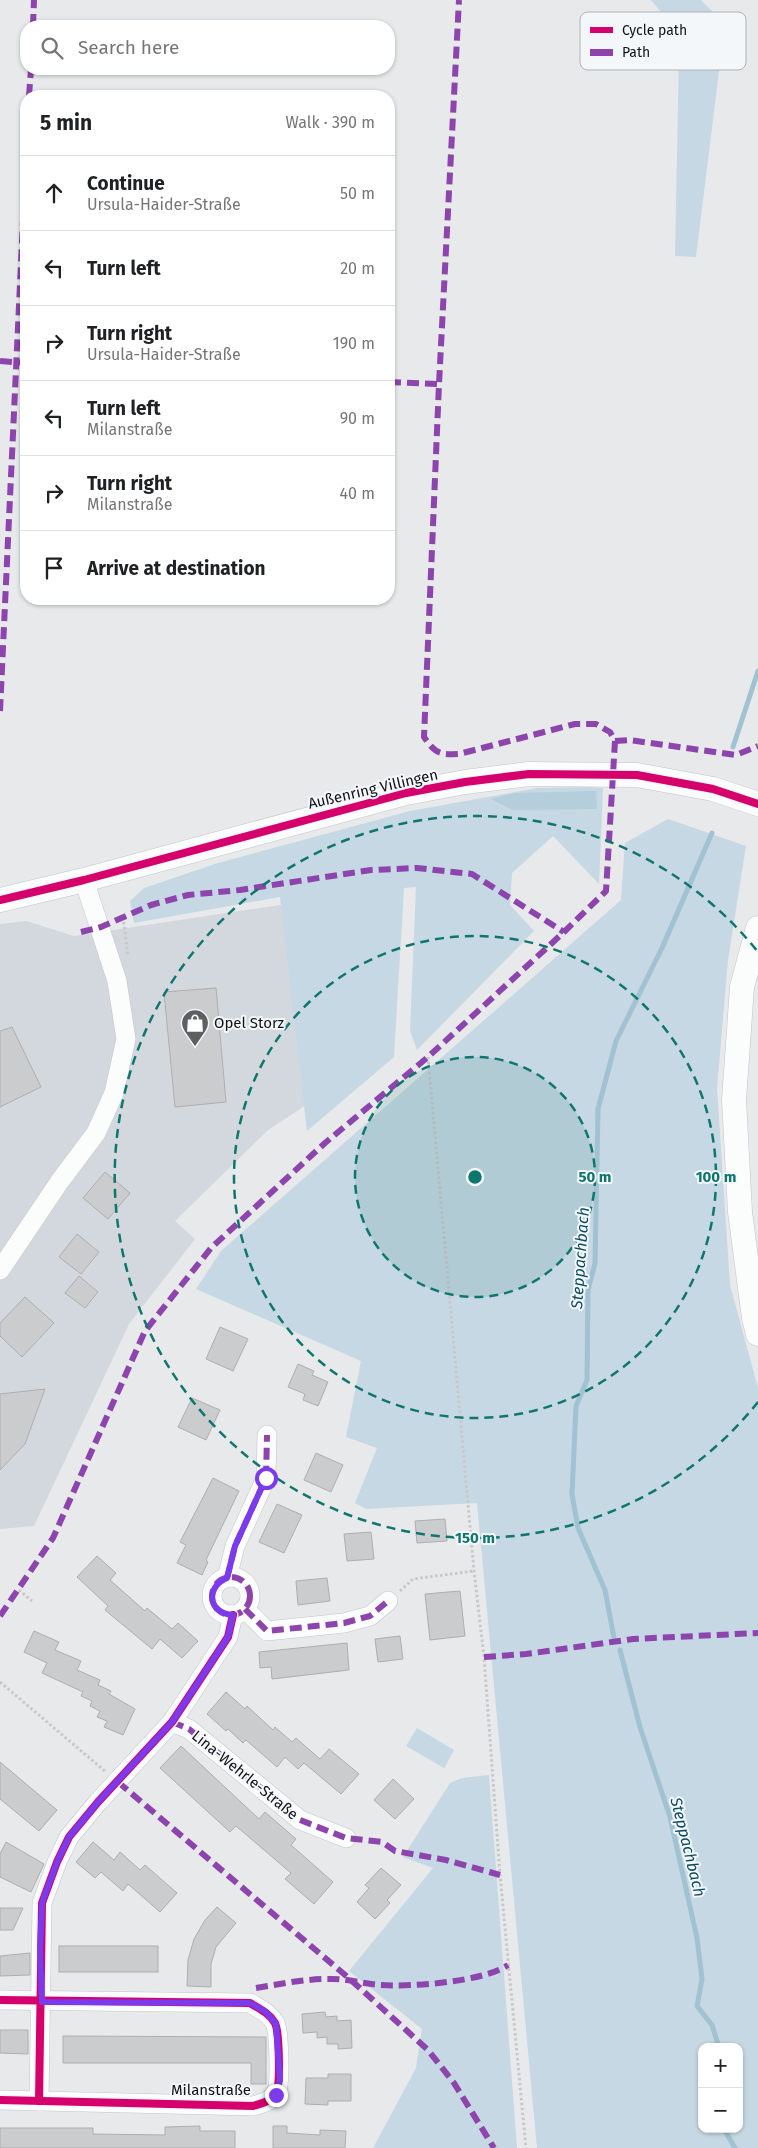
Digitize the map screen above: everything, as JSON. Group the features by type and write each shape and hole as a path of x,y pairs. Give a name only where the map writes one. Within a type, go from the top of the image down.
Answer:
{"street":[{"name":"Außenring Villingen","path":"0,900 84,880 406,793 464,782 530,774 637,775 713,789 758,804"},
{"path":"0,1270 60,1181 96,1133 114,1093 126,1039 118,981 84,880"},
{"path":"758,928 742,988 734,1100 740,1212 754,1318 758,1334"},
{"path":"227,1578 235,1546 266,1478 267,1435"},
{"path":"39,2101 42,1903 57,1862 69,1837 172,1722 228,1637 239,1612 249,1598 247,1587 238,1580 227,1578 216,1585 212,1597 216,1608 221,1612 239,1612 267,1631 344,1623 370,1616 388,1601"},
{"name":"Lina-Wehrle-Straße","path":"172,1722 189,1730 300,1820 346,1838"},
{"name":"Milanstraße","path":"0,2000 42,2002 253,1996 276,2024 280,2080 276,2095 265,2103 253,2106 0,2100"}],"path":[{"path":"428,1057 474,1570 484,1657 500,1876 526,2148"},
{"path":"388,1601 414,1579 474,1570"},
{"path":"18,1590 32,1602"},
{"path":"0,1682 118,1782"}],"shaded area":[{"path":"651,0 701,0 712,12 661,12"},
{"path":"679,70 719,70 696,257 675,256"},
{"path":"537,788 603,788 599,884 553,836 512,873 510,905 534,931 417,1050 410,1031 416,887 404,888 394,1057 307,1131 280,897 134,923 130,901 144,888 218,863 410,811"},
{"path":"596,791 597,809 513,810 491,799 515,793"},
{"path":"668,819 746,846 728,960 717,1088 730,1285 758,1388 758,2148 537,2148 477,1503 366,1509 355,1503 377,1448 346,1437 361,1361 196,1289 221,1251 621,900 625,843"},
{"path":"386,889 380,1057 268,1130 175,1221 195,1239 129,1324 34,1526 0,1529 0,924 26,921 74,936"},
{"path":"417,1728 454,1750 444,1768 406,1746"},
{"path":"489,1775 517,2148 373,2148 416,2068 422,2029 349,1971 433,1868 403,1857 450,1783 462,1778"}],"building":[{"name":"Opel Storz","path":"216,988 226,1102 175,1107 164,992"},
{"path":"12,1027 41,1087 0,1107 0,1031"},
{"path":"105,1172 130,1193 108,1219 83,1198"},
{"path":"77,1234 99,1252 81,1274 59,1257"},
{"path":"79,1276 98,1292 85,1308 65,1293"},
{"path":"25,1297 54,1323 22,1357 0,1336 0,1323"},
{"path":"220,1327 248,1339 233,1371 206,1359"},
{"path":"298,1364 314,1371 312,1375 328,1382 318,1406 303,1400 305,1394 288,1387"},
{"path":"45,1389 25,1444 0,1470 0,1394"},
{"path":"192,1398 220,1410 206,1440 178,1427"},
{"path":"316,1453 343,1465 331,1492 304,1480"},
{"path":"213,1478 239,1491 206,1560 208,1562 202,1575 177,1563 186,1545 180,1542"},
{"path":"277,1504 302,1515 284,1553 259,1542"},
{"path":"445,1519 447,1541 417,1543 415,1521"},
{"path":"371,1532 374,1559 347,1561 344,1534"},
{"path":"97,1556 116,1573 110,1580 145,1611 147,1608 172,1629 178,1623 198,1641 182,1658 160,1639 152,1649 105,1610 108,1606 77,1577"},
{"path":"327,1578 330,1601 298,1605 296,1581"},
{"path":"460,1591 465,1636 430,1640 425,1594"},
{"path":"34,1631 59,1642 55,1650 81,1661 77,1670 100,1680 98,1685 111,1691 109,1694 135,1709 123,1735 104,1727 107,1721 97,1717 100,1711 90,1706 92,1701 81,1696 83,1692 42,1673 47,1663 24,1652"},
{"path":"400,1636 403,1659 378,1662 375,1639"},
{"path":"347,1643 349,1670 272,1679 271,1667 260,1668 259,1652"},
{"path":"226,1692 245,1709 247,1706 273,1730 275,1727 292,1742 296,1738 320,1759 329,1749 359,1774 341,1794 304,1763 298,1769 285,1757 277,1767 246,1740 243,1743 207,1714"},
{"path":"181,1746 259,1819 265,1812 296,1839 291,1845 333,1882 314,1904 285,1879 291,1873 236,1826 230,1832 160,1768"},
{"path":"0,1762 57,1810 39,1831 0,1799"},
{"path":"393,1779 414,1799 395,1819 374,1800"},
{"path":"6,1842 44,1864 31,1892 0,1877 0,1854"},
{"path":"93,1842 114,1860 120,1852 140,1870 145,1865 177,1893 160,1912 128,1884 123,1891 101,1872 95,1878 76,1862"},
{"path":"381,1868 401,1885 387,1900 390,1903 375,1919 357,1902 369,1888 365,1885"},
{"path":"217,1907 236,1923 216,1947 211,1964 211,1987 187,1986 188,1960 194,1939 205,1920"},
{"path":"0,1908 23,1908 13,1930 0,1930"},
{"path":"59,1946 158,1946 158,1972 59,1972"},
{"path":"30,1953 30,1975 0,1976 0,1956"},
{"path":"325,2012 326,2017 337,2016 337,2021 351,2020 352,2048 338,2049 338,2044 327,2044 327,2037 317,2038 317,2032 303,2033 302,2014"},
{"path":"0,2030 28,2030 28,2054 0,2053"},
{"path":"63,2036 266,2037 266,2084 251,2084 251,2063 63,2063"},
{"path":"328,2074 351,2074 351,2101 328,2101 328,2105 305,2104 306,2078 328,2078"},
{"path":"200,2126 200,2131 235,2131 235,2148 0,2148 0,2128 93,2128 93,2134 165,2135 165,2127"},
{"path":"273,2126 287,2126 287,2133 320,2135 320,2130 346,2131 345,2148 273,2148"}],"waterway":[{"name":"Steppachbach","path":"733,747 758,671"},
{"name":"Steppachbach","path":"614,1638 605,1590 578,1528 572,1494 576,1406 587,1380 588,1290 595,1263 598,1109 616,1041 662,948 712,833"},
{"name":"Steppachbach","path":"620,1650 640,1727 670,1817 697,1938 702,1979 697,2006 712,2025 718,2043"},
{"name":"Steppachbach","path":"726,2133 735,2148"}],"marked path":[{"path":"33,20 34,0"},
{"path":"0,1616 53,1538 145,1331 211,1248 325,1143 428,1057 606,891 615,741 610,732 596,724 575,724 459,754 438,752 431,747 424,737 439,384 459,0"},
{"path":"29,90 31,75"},
{"path":"0,711 20,284"},
{"path":"0,361 20,363"},
{"path":"395,382 439,384"},
{"path":"615,741 629,740 736,755 758,746"},
{"path":"81,932 101,927 151,905 188,895 240,890 371,870 417,868 472,874 564,932"},
{"path":"227,1578 235,1546 266,1478 267,1435"},
{"path":"231,1577 244,1583 250,1596 244,1609 231,1615 218,1609 212,1596 218,1583 231,1577"},
{"path":"245,1609 267,1631 344,1623 370,1616 388,1601"},
{"path":"484,1657 526,1654 633,1639 758,1633"},
{"path":"172,1722 189,1729 300,1820 346,1838 382,1842 395,1851 446,1860 500,1875"},
{"path":"118,1782 351,1980 428,2050 454,2083 494,2148"},
{"path":"256,1988 328,1979 381,1985 428,1984 482,1976 508,1965"}],"cycle path":[{"path":"0,900 84,880 406,793 465,782 529,774 637,775 713,789 758,804"},
{"path":"39,2101 42,1903 57,1862 69,1837 98,1802 172,1722 228,1637 233,1615"},
{"path":"0,2000 250,2003 261,2009 275,2023 278,2036 279,2058 278,2088 276,2093 266,2102 253,2106 0,2100"}],"place":[{"name":"Opel Storz","path":"195,1047"}],"route":[{"path":"266,1478 235,1546 227,1578 216,1585 213,1590 212,1597 216,1608 227,1615 233,1615 228,1637 172,1722 98,1802 69,1837 57,1862 42,1903 40,1949 42,2002 250,2003 266,2012 276,2024 280,2080 276,2095"}]}
